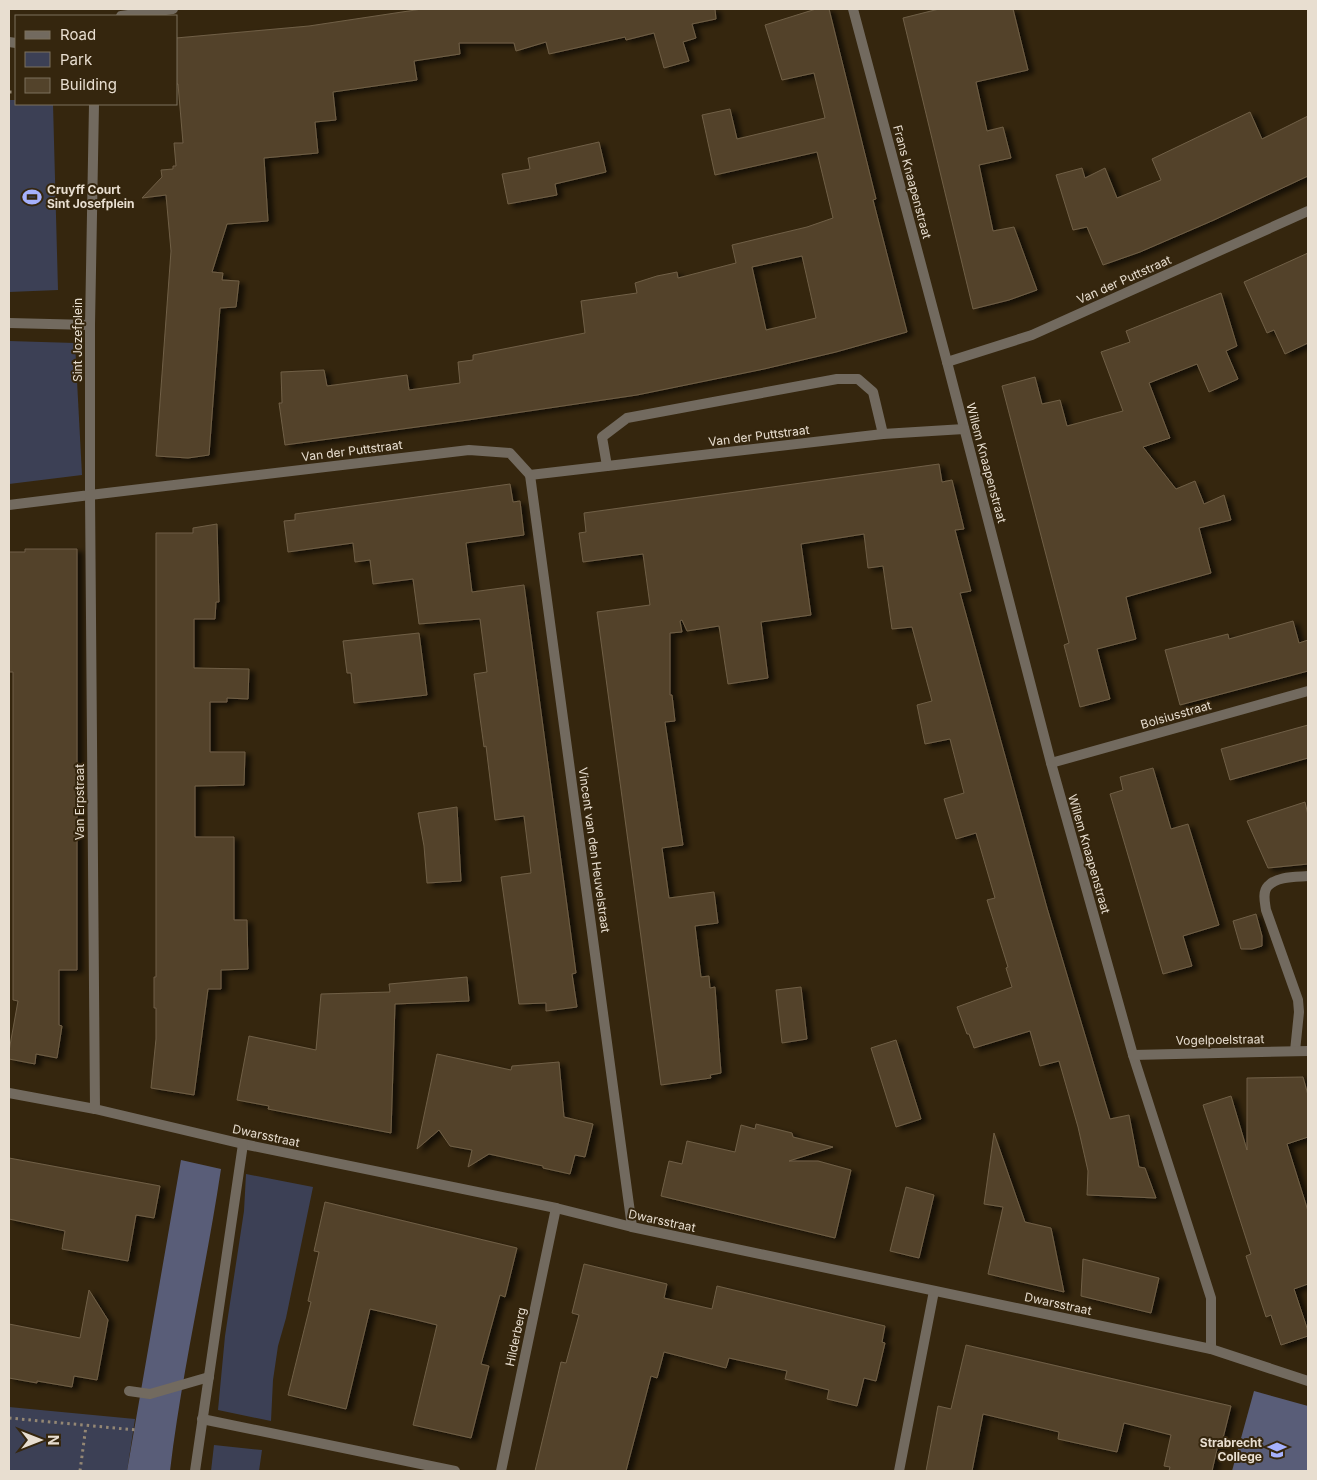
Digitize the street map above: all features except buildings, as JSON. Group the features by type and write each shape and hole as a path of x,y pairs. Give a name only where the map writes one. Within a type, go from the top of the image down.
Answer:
{"street":[{"path":"128,15 173,9"},
{"name":"Frans Knaapenstraat","path":"853,9 947,362"},
{"name":"Sint Jozefplein","path":"90,495 90,325 94,105"},
{"name":"Van der Puttstraat","path":"947,362 1032,334 1308,211"},
{"path":"9,323 90,325"},
{"name":"Willem Knaapenstraat","path":"947,362 1051,763 1133,1055 1211,1298 1211,1349"},
{"path":"607,466 602,437 627,418 837,379 858,379 873,392 883,434"},
{"name":"Van der Puttstraat","path":"90,495 469,450 510,453 530,475 883,434 964,429"},
{"name":"Vincent van den Heuvelstraat","path":"530,475 632,1228"},
{"path":"9,505 90,495"},
{"name":"Van Erpstraat","path":"90,495 95,1109"},
{"name":"Bolsiusstraat","path":"1051,763 1308,691"},
{"path":"1296,1051 1298,1000 1266,910 1264,899 1268,886 1278,880 1308,876"},
{"name":"Vogelpoelstraat","path":"1133,1055 1308,1051"},
{"name":"Dwarsstraat","path":"9,1093 95,1109 243,1144 556,1208 632,1228 1211,1349 1308,1381"},
{"path":"195,1471 243,1144"},
{"name":"Hilderberg","path":"501,1471 556,1208"},
{"path":"899,1471 934,1291"},
{"path":"129,1391 150,1394 209,1377"},
{"path":"202,1420 455,1471"}],"path":[{"path":"9,1418 136,1430"},
{"path":"80,1471 86,1426"}],"green space":[{"name":"Cruyff Court Sint Josefplein","path":"9,100 15,100 15,105 53,105 58,290 9,292"},
{"path":"9,341 75,343 82,475 9,484"},
{"path":"246,1174 313,1187 286,1318 278,1346 273,1380 271,1421 218,1410 225,1336 244,1211"},
{"path":"9,1407 135,1419 127,1471 9,1471"},
{"path":"214,1445 262,1450 259,1471 211,1471"}],"shaded area":[{"path":"181,1160 221,1169 181,1395 170,1471 127,1471"},
{"name":"Strabrecht College","path":"1254,1391 1308,1406 1308,1471 1232,1471"}],"place":[{"name":"Cruyff Court Sint Josefplein","path":"32,197"},
{"name":"Strabrecht College","path":"1277,1450"}]}
